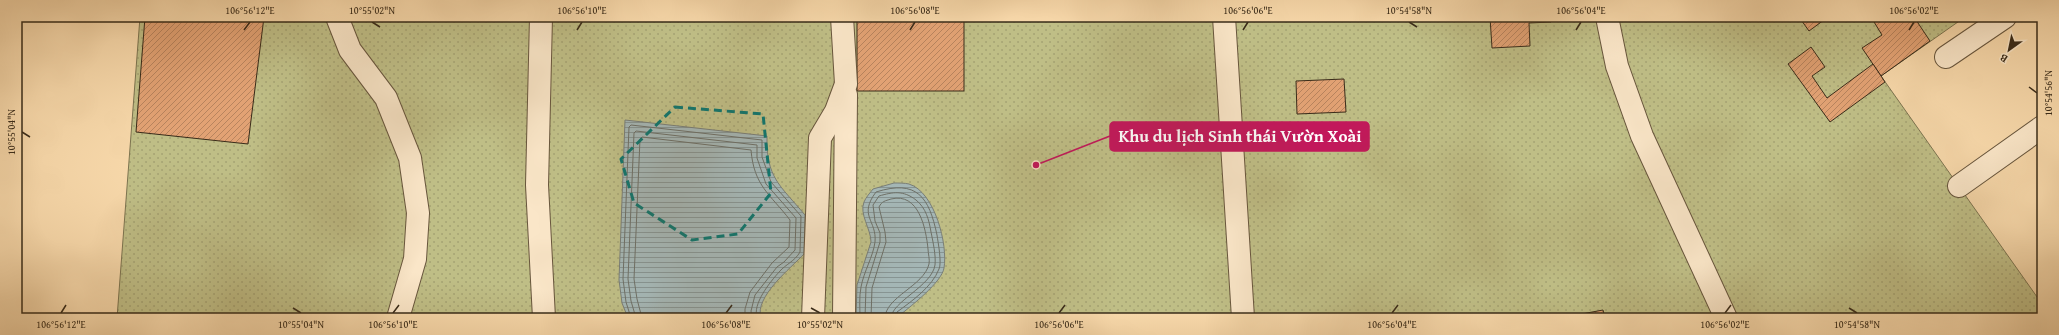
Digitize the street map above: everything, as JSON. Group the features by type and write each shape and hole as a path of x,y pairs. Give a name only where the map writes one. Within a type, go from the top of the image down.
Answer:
{"street":[{"path":"337,17 350,50 386,98 410,158 418,213 416,259 398,318"},
{"path":"541,17 537,185 544,318"},
{"path":"842,17 846,84 844,318"},
{"path":"1224,17 1243,318"},
{"path":"1606,17 1617,66 1642,136 1726,318"},
{"path":"1946,57 2004,17"},
{"path":"813,318 820,138 836,111 846,84"},
{"path":"1959,186 2042,127"}],"highlighted area":[{"path":"675,107 763,114 771,193 738,234 692,240 634,203 621,159"}],"shaded area":[{"path":"140,17 1965,17 1881,76 2042,304 2042,318 117,318"}],"water":[{"path":"625,120 767,136 767,150 772,172 782,188 805,215 804,254 768,292 760,310 761,318 628,318 622,303 619,280"},
{"path":"894,183 909,184 918,189 926,197 933,208 942,233 945,258 944,268 942,274 932,287 900,315 899,318 856,318 857,285 871,242 864,217 864,202 873,189"}],"building":[{"path":"145,17 264,17 248,144 136,132"},
{"path":"857,17 964,17 964,91 857,91"},
{"path":"1490,17 1551,17 1551,22 1529,23 1530,46 1492,48"},
{"path":"1799,17 1828,17 1809,31"},
{"path":"1871,17 1914,17 1930,41 1881,76 1862,48 1882,35"},
{"path":"1811,47 1825,67 1812,76 1827,98 1873,64 1885,82 1830,122 1788,64"},
{"path":"1344,79 1346,112 1297,114 1296,81"},
{"path":"1603,310 1605,318 1560,318"}],"place":[{"name":"Khu du lịch Sinh thái Vườn Xoài","path":"1036,165"}]}
